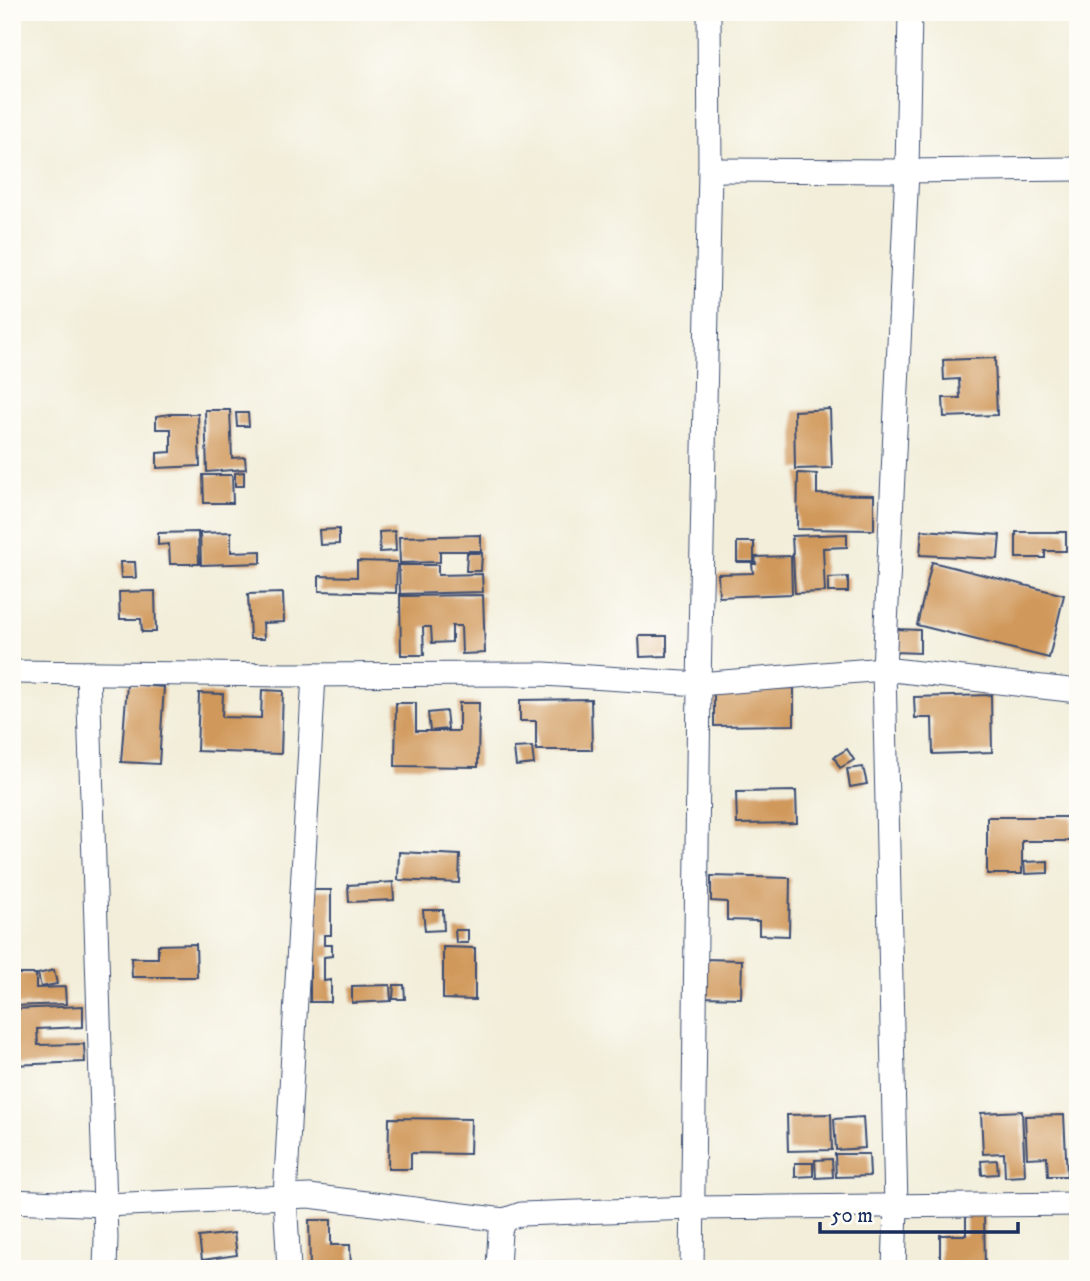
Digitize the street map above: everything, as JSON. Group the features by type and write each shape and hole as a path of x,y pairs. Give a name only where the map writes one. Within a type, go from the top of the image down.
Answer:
{"street":[{"path":"692,1269 699,684 710,170 709,12"},
{"path":"894,1269 896,1207 884,669 907,171 910,12"},
{"path":"710,170 1078,169"},
{"path":"12,673 544,674 699,684 884,669 1078,691"},
{"path":"88,673 105,1269"},
{"path":"289,1269 285,1197 314,675"},
{"path":"12,1201 105,1205 309,1196 504,1220 521,1214 693,1208 1078,1204"},
{"path":"498,1269 500,1231 504,1220"}],"building":[{"path":"995,358 997,415 944,417 943,398 960,398 959,379 944,380 943,360"},
{"path":"830,409 832,468 795,469 794,411"},
{"path":"205,410 230,410 232,458 245,457 246,469 207,472"},
{"path":"236,413 248,413 249,426 237,426"},
{"path":"198,414 200,466 157,468 157,453 171,452 171,429 156,429 156,416"},
{"path":"244,472 244,486 235,486 235,473"},
{"path":"798,473 817,474 817,494 874,495 874,530 797,529"},
{"path":"203,475 232,475 233,503 204,503"},
{"path":"339,529 339,544 320,545 319,530"},
{"path":"922,530 1000,535 998,559 920,555"},
{"path":"395,531 396,551 380,552 379,532"},
{"path":"198,532 199,564 170,564 169,544 158,545 158,533"},
{"path":"231,532 231,552 261,551 261,563 201,565 200,533"},
{"path":"1016,532 1066,532 1066,551 1045,551 1045,558 1016,558"},
{"path":"847,534 847,547 823,548 825,592 795,593 792,536"},
{"path":"481,535 481,551 440,551 440,562 400,563 399,537"},
{"path":"737,542 754,542 754,562 737,562"},
{"path":"467,553 482,553 481,571 466,571"},
{"path":"791,556 792,594 719,597 718,574 753,573 752,564 756,564 755,557"},
{"path":"357,561 397,562 396,593 319,591 319,576 357,577"},
{"path":"120,562 135,562 136,578 121,578"},
{"path":"932,562 1064,595 1049,658 917,625"},
{"path":"399,565 438,565 438,575 482,574 483,592 400,594"},
{"path":"848,577 848,592 828,592 828,578"},
{"path":"155,591 156,632 142,632 141,619 120,619 119,592"},
{"path":"283,593 284,622 263,623 264,639 250,639 248,594"},
{"path":"483,595 485,653 462,654 461,626 452,626 452,642 432,643 431,627 423,627 424,655 401,655 400,596"},
{"path":"895,629 920,630 920,653 894,652"},
{"path":"639,636 667,636 667,656 640,657"},
{"path":"127,684 164,687 159,764 121,762"},
{"path":"794,688 794,725 714,726 714,689"},
{"path":"262,690 283,691 281,754 197,751 199,693 223,694 222,717 261,718"},
{"path":"991,695 992,752 933,754 932,718 915,718 914,697"},
{"path":"591,699 592,750 536,750 536,721 520,721 520,700"},
{"path":"396,703 416,703 416,731 459,731 459,703 479,703 478,767 395,766"},
{"path":"446,711 448,729 430,731 428,713"},
{"path":"532,747 534,764 516,766 514,748"},
{"path":"847,749 854,760 840,768 834,757"},
{"path":"863,767 867,784 850,787 847,769"},
{"path":"796,791 797,823 737,824 736,792"},
{"path":"987,817 1072,817 1072,841 1022,841 1022,874 987,874"},
{"path":"399,852 460,855 459,883 398,880"},
{"path":"1048,861 1048,873 1025,874 1024,862"},
{"path":"711,876 790,878 789,936 759,935 759,921 727,920 727,902 711,901"},
{"path":"393,882 394,900 349,902 348,885"},
{"path":"310,890 331,890 331,935 324,935 324,945 332,945 332,956 324,957 324,981 331,980 331,1002 310,1002"},
{"path":"423,910 443,910 444,930 425,931"},
{"path":"455,930 468,930 468,943 456,943"},
{"path":"196,944 197,977 132,977 131,958 158,958 158,945"},
{"path":"443,947 475,948 475,1000 443,999"},
{"path":"703,959 742,960 741,998 702,997"},
{"path":"54,970 57,984 41,987 38,974"},
{"path":"12,974 36,974 36,988 65,987 66,1004 12,1006"},
{"path":"390,985 391,1001 352,1003 352,986"},
{"path":"394,985 404,985 405,999 393,999"},
{"path":"83,1006 83,1027 37,1029 38,1045 84,1044 85,1062 12,1065 12,1009"},
{"path":"1022,1111 1025,1176 1005,1177 1004,1153 983,1154 981,1113"},
{"path":"831,1114 832,1150 788,1151 787,1115"},
{"path":"1064,1115 1067,1176 1048,1176 1047,1157 1027,1158 1025,1116"},
{"path":"863,1117 865,1148 836,1150 834,1119"},
{"path":"389,1118 471,1119 470,1154 411,1153 411,1169 388,1169"},
{"path":"835,1154 869,1154 870,1176 836,1177"},
{"path":"832,1159 833,1177 816,1178 815,1160"},
{"path":"997,1160 998,1174 982,1175 981,1161"},
{"path":"795,1163 813,1163 813,1176 795,1177"},
{"path":"966,1211 984,1211 985,1269 940,1269 940,1235 966,1235"},
{"path":"309,1220 331,1220 331,1245 350,1245 351,1269 310,1269"},
{"path":"234,1233 237,1255 202,1260 199,1237"}]}
